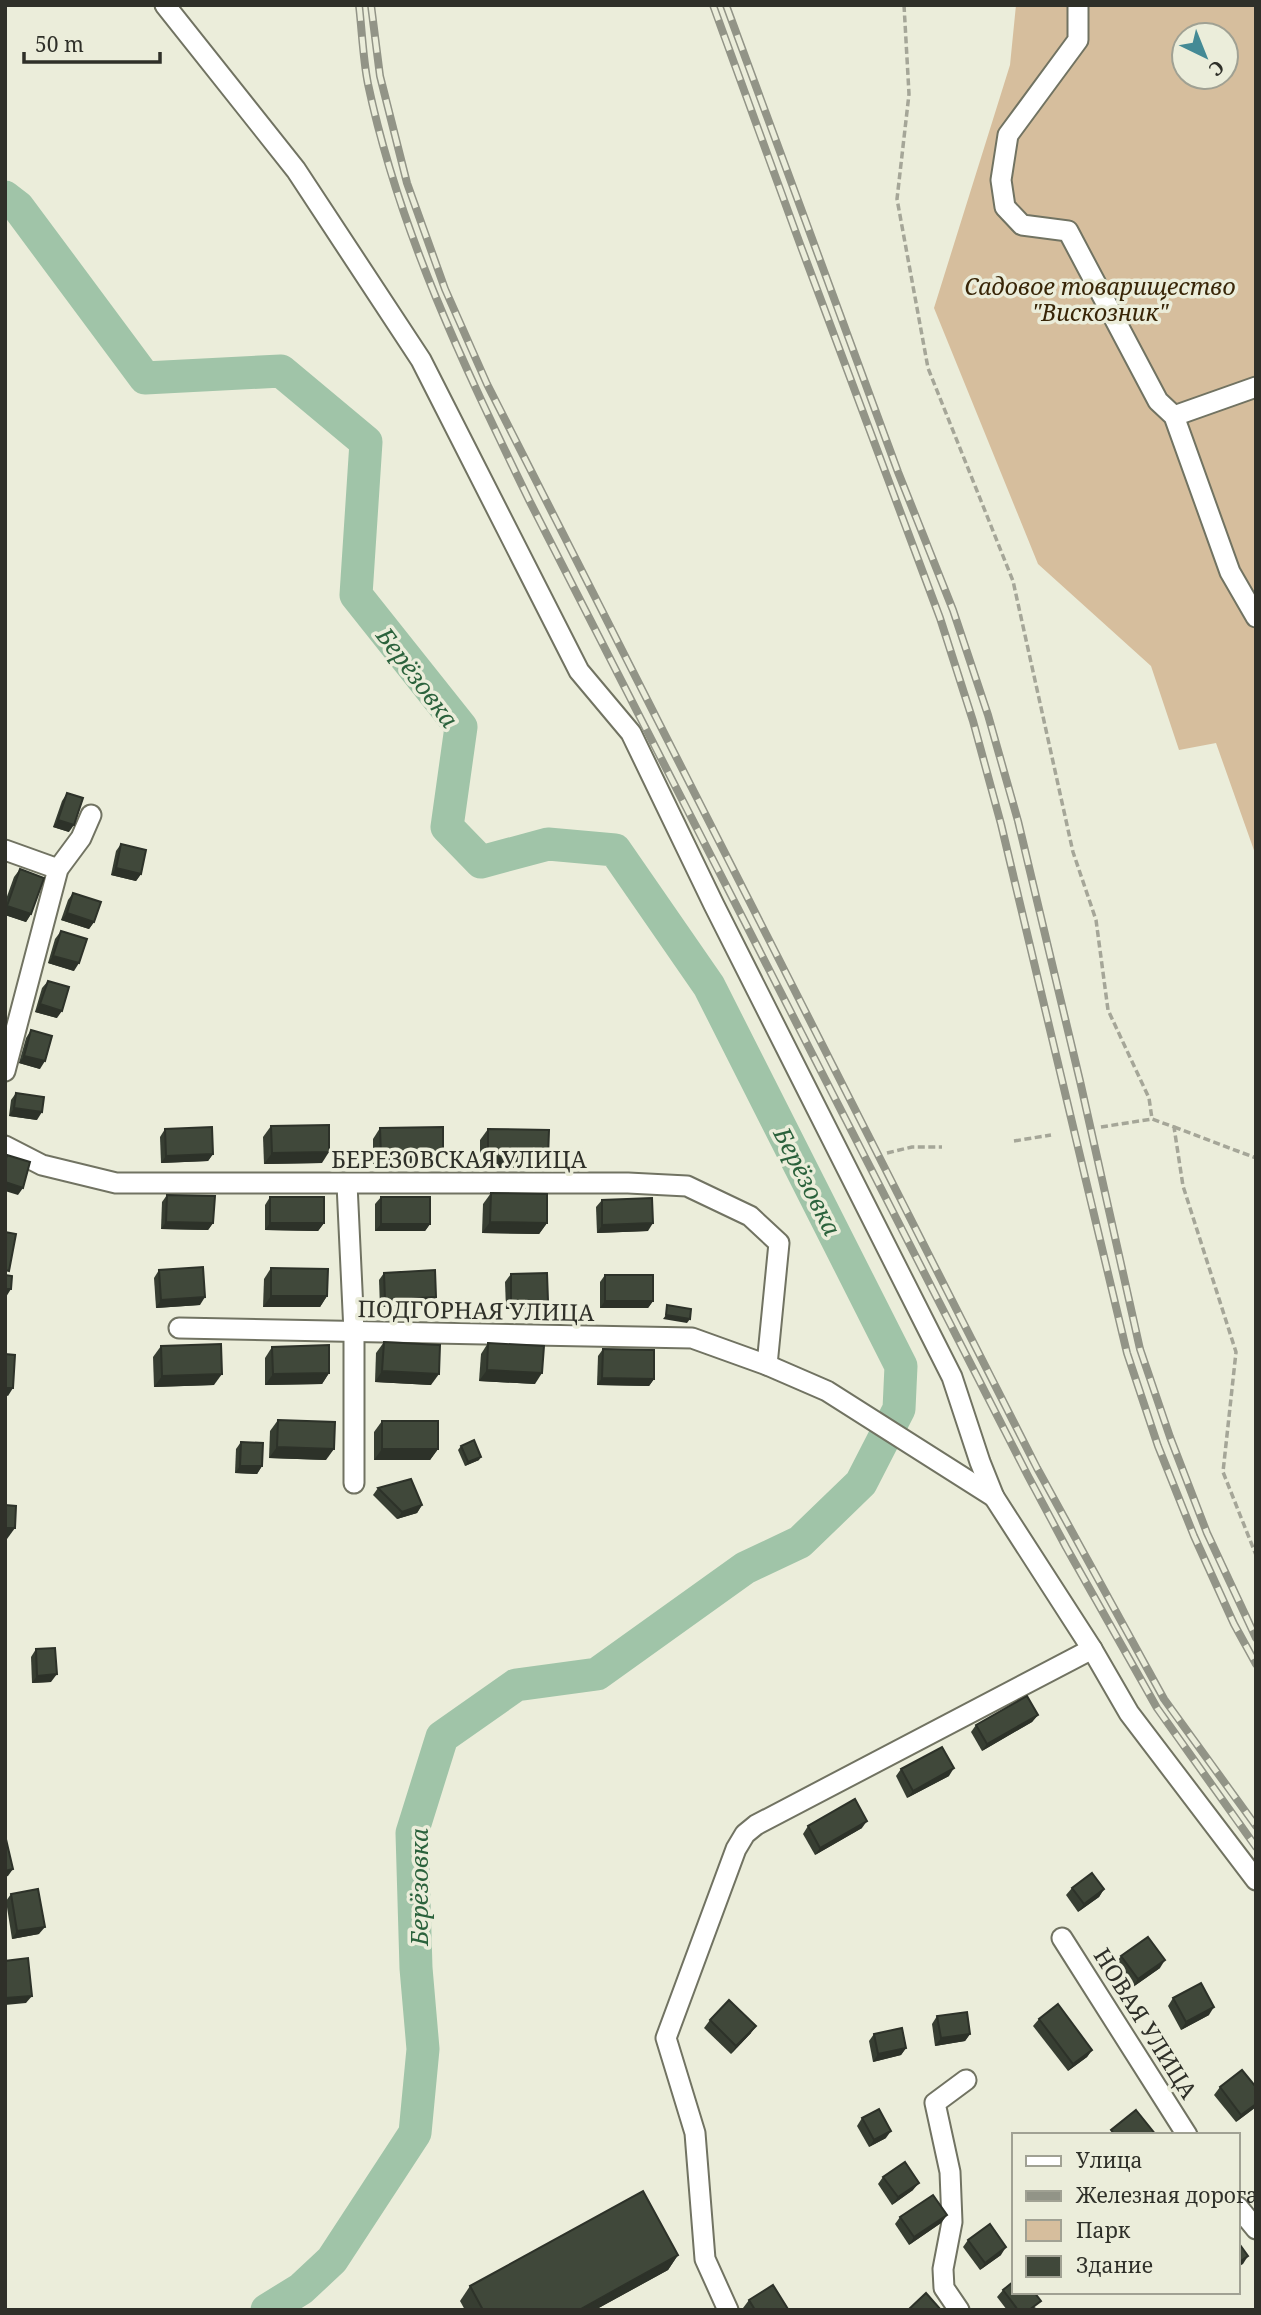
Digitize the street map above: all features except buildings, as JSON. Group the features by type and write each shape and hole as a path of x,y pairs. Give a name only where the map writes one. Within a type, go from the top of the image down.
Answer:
{"street":[{"path":"164,5 296,170 421,360 579,671 631,733 714,905 952,1377 994,1497 1092,1649 1129,1713 1256,1880"},
{"path":"1078,5 1078,40 1008,135 1001,180 1004,206 1022,225 1068,231 1158,401 1174,416 1230,572 1256,617"},
{"path":"1174,416 1256,387"},
{"path":"5,1071 58,869 81,838 91,815"},
{"path":"5,850 58,869"},
{"name":"БЕРЕЗОВСКАЯ УЛИЦА","path":"5,1146 42,1165 116,1183 628,1183 687,1186 750,1216 779,1243 767,1365"},
{"path":"346,1184 354,1332 354,1483"},
{"name":"ПОДГОРНАЯ УЛИЦА","path":"179,1328 692,1338 767,1365 827,1391 994,1497"},
{"path":"728,2310 705,2259 695,2133 666,2038 736,1849 745,1834 756,1825 1092,1649"},
{"name":"НОВАЯ УЛИЦА","path":"1062,1938 1186,2133"},
{"path":"959,2310 944,2288 943,2269 952,2222 950,2172 934,2103 966,2080"},
{"path":"1240,2209 1256,2229"}],"path":[{"path":"904,5 909,94 897,199 928,369 1013,581 1073,852 1096,920 1108,1010 1149,1098 1152,1119"},
{"path":"1101,1127 1152,1119 1256,1158"},
{"path":"1174,1127 1183,1186 1236,1352 1223,1472 1256,1555"},
{"path":"1014,1141 1051,1135"},
{"path":"887,1153 912,1147 942,1147"}],"green space":[{"name":"Садовое товарищество \"Вискозник\"","path":"1016,5 1256,5 1256,856 1216,743 1179,750 1151,666 1038,564 934,308 1010,65"}],"waterway":[{"name":"Берёзовка","path":"5,197 18,207 145,378 281,371 366,442 356,595 461,727 447,827 481,862 548,844 615,850 709,986 901,1366 899,1409 861,1483 800,1542 745,1568 597,1674 516,1685 442,1737 412,1833 416,1968 423,2049 415,2133 332,2260 301,2289 267,2310"}],"railway":[{"path":"359,5 368,84 381,139 415,245 458,348 529,500 1066,1547 1157,1708 1256,1847"},
{"path":"371,5 380,76 407,183 445,289 487,384 1037,1468 1164,1699 1256,1826"},
{"path":"713,5 940,618 973,721 1001,824 1127,1353 1158,1446 1194,1536 1234,1624 1256,1664"},
{"path":"726,5 898,472 953,610 988,715 1018,821 1140,1349 1207,1533 1256,1638"}]}
